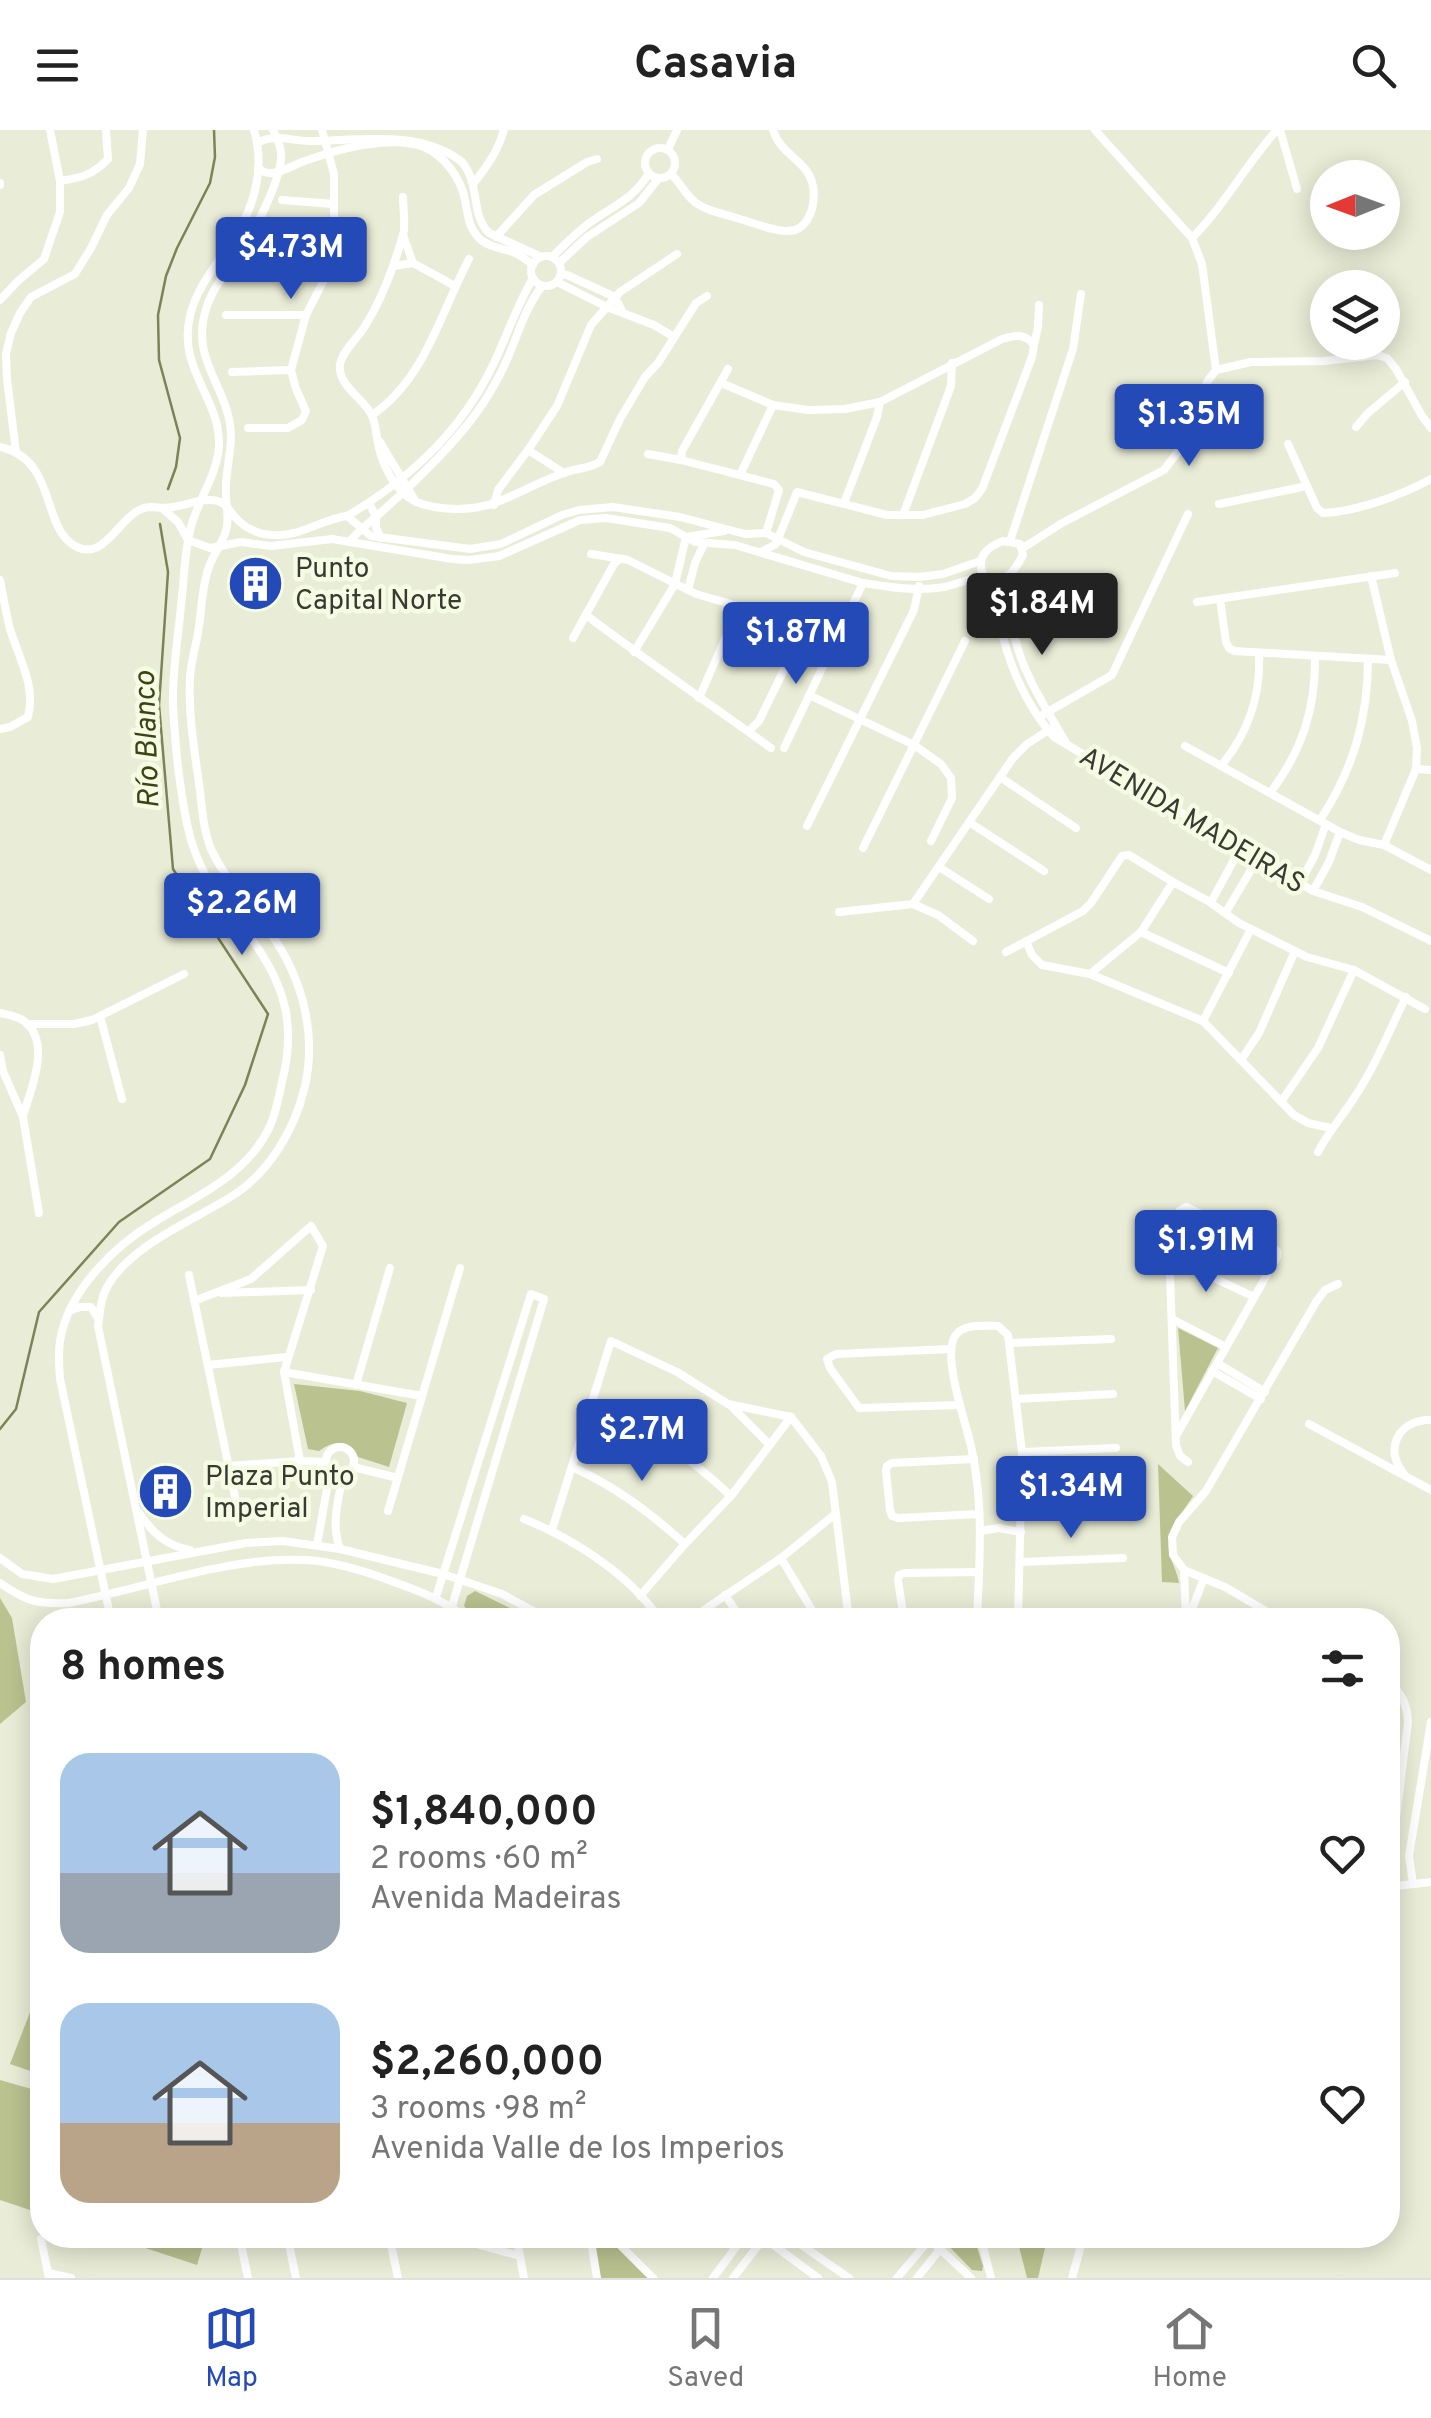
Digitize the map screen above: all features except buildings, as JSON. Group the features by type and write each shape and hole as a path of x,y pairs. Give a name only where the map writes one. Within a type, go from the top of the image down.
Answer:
{"street":[{"path":"0,300 44,260 60,212 60,181 50,130"},
{"path":"60,181 84,177 108,159 106,130"},
{"path":"16,452 3,380 11,333 31,297 75,274 107,215 129,188 140,164 143,130"},
{"path":"108,1608 60,1379 60,1341 69,1311 91,1278 119,1248 222,1182 253,1154 269,1127 286,1067 286,1005 277,979 206,878 193,849 173,703 188,540 210,481 218,446 217,424 191,364 189,318 196,296 246,218 254,195 258,143 254,130"},
{"path":"474,183 489,164 504,130"},
{"path":"668,149 677,130"},
{"path":"671,174 687,195 705,208 782,231 795,230 806,221 813,207 812,183 804,166 779,144 774,130"},
{"path":"1094,130 1192,238 1202,264 1216,370"},
{"path":"1192,238 1212,218 1278,130 1297,189"},
{"path":"258,143 275,133 297,140 381,131 402,131 436,141 461,160 474,183 481,224 496,237 536,254 533,278 490,372 464,415 376,517 349,542"},
{"path":"98,1326 106,1290 118,1272 157,1238 234,1195 268,1163 288,1134 306,1080 309,1038 305,1003 294,972 267,928 221,869 209,844 192,727 190,678 206,576 228,522 230,428 204,357 203,318 209,300 257,223 278,172 281,154 275,133"},
{"path":"248,428 288,428 302,420 306,411 291,370 306,315 325,278 334,234 334,174 324,135"},
{"path":"297,140 303,162"},
{"path":"431,151 436,141"},
{"path":"258,168 278,172 343,150 394,142 412,144 431,151 449,166 465,197 470,225 479,238 536,262"},
{"path":"659,178 648,173 644,162 656,148 668,149"},
{"path":"668,149 676,161 671,174"},
{"path":"496,237 534,195 598,159"},
{"path":"556,260 588,224 639,190 648,173"},
{"path":"556,260 639,203 659,178 671,174"},
{"path":"402,198 403,234 413,263"},
{"path":"282,200 334,204"},
{"path":"403,234 394,266 366,325 342,358 340,367 347,384 372,414 377,437 401,485 416,502 462,510 494,504 564,472 600,462 637,391 696,302 707,296"},
{"path":"494,504 498,490 557,406 591,325 615,297 677,254"},
{"path":"536,262 545,256 556,260"},
{"path":"256,258 330,259"},
{"path":"372,414 407,382 429,347 468,260"},
{"path":"556,260 559,278"},
{"path":"394,266 413,263 455,286"},
{"path":"533,278 542,286 550,286 566,274 615,297 622,311"},
{"path":"559,278 607,306 674,336"},
{"path":"18,281 31,297"},
{"path":"0,447 16,452 33,467 62,532 75,546 88,548 105,543 132,514 148,507 201,500 226,505 236,519 255,532 292,534 347,516 370,503 401,485 453,442 494,385 532,298 542,286"},
{"path":"1010,541 1073,349 1081,294"},
{"path":"761,552 771,548 778,538 793,496 800,492 903,515 952,509 975,498 982,489 1032,357 1039,305"},
{"path":"226,315 306,315"},
{"path":"721,383 773,405 830,411 880,402 1002,339 1025,336 1034,345"},
{"path":"1023,548 1164,470 1189,437 1207,382 1216,370 1251,362 1324,361 1376,355 1387,358 1431,428"},
{"path":"903,515 950,386 952,362"},
{"path":"681,460 682,451 728,369"},
{"path":"232,372 291,370"},
{"path":"1356,428 1368,412 1404,382"},
{"path":"844,503 880,402"},
{"path":"740,475 773,405"},
{"path":"1288,444 1322,514 1412,490 1431,480"},
{"path":"528,450 564,472"},
{"path":"648,454 777,486 766,533"},
{"path":"1219,504 1307,486"},
{"path":"370,503 381,538"},
{"path":"163,508 178,522 188,540 202,547 237,542 271,546 332,539 452,559 486,559 580,520 653,524 704,544 761,552 863,583 919,589 944,587 983,575 993,580 1005,578 1023,555 1020,544 1010,541 992,545 980,561 962,569 919,577 891,576 804,552 766,533 745,534 612,507 562,515 513,539 484,548 381,538 367,534 347,516"},
{"path":"774,510 787,514"},
{"path":"1043,715 1112,675 1188,514"},
{"path":"331,520 332,539"},
{"path":"686,538 726,530"},
{"path":"634,652 674,584 686,538"},
{"path":"688,590 704,544"},
{"path":"591,554 628,560 688,590 790,621 800,628"},
{"path":"573,638 620,558"},
{"path":"682,559 695,563"},
{"path":"980,561 983,575"},
{"path":"1197,602 1395,572"},
{"path":"1371,576 1417,748 1416,769 1384,846"},
{"path":"807,826 914,610 919,577"},
{"name":"AVENIDA MADEIRAS","path":"1005,578 1015,641 1043,715"},
{"path":"0,580 10,630 32,702 28,717 0,730"},
{"name":"AVENIDA MADEIRAS","path":"993,580 1003,643 1013,668 1051,728 1066,743 1313,891 1362,907 1431,941"},
{"path":"784,748 863,583"},
{"path":"1220,599 1229,648 1391,660"},
{"path":"699,698 739,607"},
{"path":"586,615 772,748"},
{"path":"800,628 808,624 830,631"},
{"path":"750,730 759,721 800,637 800,628"},
{"path":"863,848 965,641"},
{"path":"1003,643 1015,641"},
{"path":"1221,766 1249,722 1258,688 1259,653"},
{"path":"1270,792 1302,739 1313,698 1315,656"},
{"path":"1300,883 1315,855 1323,822 1358,744 1368,659"},
{"path":"809,695 914,745 941,764 951,778 952,798 931,842"},
{"path":"913,904 1013,758 1051,728"},
{"path":"1185,746 1340,832 1384,846 1431,870"},
{"path":"1416,769 1431,770"},
{"path":"1000,777 1076,828"},
{"path":"186,817 203,814"},
{"path":"969,822 1044,871"},
{"path":"1313,891 1340,832"},
{"path":"1210,902 1241,847"},
{"path":"1006,952 1083,911 1122,856 1129,855 1239,923 1295,951 1354,970 1425,1009"},
{"path":"1226,912 1258,858"},
{"path":"939,867 989,899"},
{"path":"1090,974 1141,932 1173,882"},
{"path":"839,912 913,904 938,915 973,941"},
{"path":"252,939 267,928"},
{"path":"1203,1021 1251,929"},
{"path":"1141,932 1228,973"},
{"path":"1026,941 1042,965 1090,974 1203,1021 1294,1115 1331,1128"},
{"path":"1241,1060 1259,1033 1295,951"},
{"path":"1281,1102 1318,1048 1354,970"},
{"path":"27,1024 74,1024 100,1016 184,974"},
{"path":"1318,1152 1366,1078 1406,997"},
{"path":"0,1013 27,1024 36,1045 38,1058 23,1116"},
{"path":"100,1016 122,1098"},
{"path":"0,1055 23,1116 40,1212"},
{"path":"241,1166 252,1180"},
{"path":"1176,1436 1277,1257 1273,1247 1186,1207 1179,1210 1170,1275 1176,1436 1177,1450 1188,1462"},
{"path":"194,1301 252,1280 311,1226 323,1246 284,1372 300,1461"},
{"path":"1172,1258 1254,1296"},
{"path":"356,1384 390,1268"},
{"path":"388,1510 460,1268"},
{"path":"189,1275 235,1498"},
{"path":"1261,1608 1184,1570 1172,1555 1172,1537 1179,1522 1206,1491 1316,1302 1325,1290 1338,1284"},
{"path":"213,1294 311,1290"},
{"path":"436,1597 531,1294 544,1299 452,1606"},
{"path":"69,1311 91,1306 96,1312 157,1608"},
{"path":"1172,1319 1226,1347"},
{"path":"977,1608 980,1514 974,1459 959,1405 951,1349 958,1331 998,1326 1008,1334 1010,1343 1022,1452 1018,1608"},
{"path":"1010,1343 1111,1339"},
{"path":"552,1530 611,1341 677,1372 728,1404 770,1444"},
{"path":"951,1349 836,1354 828,1359 830,1368 859,1408 959,1405"},
{"path":"208,1366 287,1357"},
{"path":"1214,1367 1263,1396"},
{"path":"284,1372 422,1396"},
{"path":"1016,1399 1113,1394"},
{"path":"728,1404 791,1417 822,1456 832,1482 846,1608"},
{"path":"592,1405 622,1416 676,1449 731,1496"},
{"path":"640,1596 731,1496 791,1417"},
{"path":"1408,1478 1397,1464 1396,1442 1410,1424 1431,1420"},
{"path":"1309,1424 1431,1490"},
{"path":"491,1425 506,1431"},
{"path":"317,1545 330,1472 325,1462 330,1450 342,1447 352,1454 353,1466 343,1476 334,1518 340,1549"},
{"path":"1022,1452 1116,1448"},
{"path":"974,1459 887,1466 890,1510 898,1518 980,1514"},
{"path":"229,1466 325,1462"},
{"path":"353,1466 398,1478"},
{"path":"572,1467 624,1494 685,1544"},
{"path":"330,1472 343,1476"},
{"path":"1022,1508 1120,1504"},
{"path":"136,1508 149,1528 164,1541 184,1550 204,1551"},
{"path":"706,1608 782,1558 834,1515"},
{"path":"322,1516 334,1518"},
{"path":"524,1518 588,1552 652,1608"},
{"path":"980,1531 998,1528 1021,1532"},
{"path":"0,1558 22,1574 53,1579 246,1542 317,1545 442,1574 502,1594 528,1608"},
{"path":"282,1542 283,1560"},
{"path":"449,1553 466,1558"},
{"path":"782,1558 811,1608"},
{"path":"1020,1562 1123,1558"},
{"path":"0,1584 23,1599 46,1604 106,1596 230,1566 283,1560 336,1564 436,1597 454,1608"},
{"path":"1184,1570 1186,1608"},
{"path":"902,1608 899,1575 979,1572"},
{"path":"1192,1608 1204,1578"},
{"path":"725,1595 734,1608"},
{"path":"1400,1695 1408,1710 1408,1722 1400,1781"},
{"path":"1412,1884 1409,1854 1431,1722"},
{"path":"1400,1854 1409,1854"},
{"path":"1400,1886 1429,1880"},
{"path":"43,2248 48,2276 71,2278"},
{"path":"242,2248 248,2278"},
{"path":"290,2248 296,2278"},
{"path":"392,2248 398,2278"},
{"path":"491,2248 520,2256"},
{"path":"518,2248 524,2278"},
{"path":"592,2248 597,2278"},
{"path":"623,2248 653,2278"},
{"path":"713,2278 735,2248"},
{"path":"733,2278 754,2248"},
{"path":"777,2248 818,2278"},
{"path":"806,2248 849,2278"},
{"path":"902,2276 920,2248"},
{"path":"917,2278 942,2248 971,2278"},
{"path":"983,2248 991,2278"},
{"path":"1072,2278 1080,2248"}],"green space":[{"path":"1178,1328 1218,1348 1185,1411"},
{"path":"294,1384 360,1391 407,1403 389,1467 358,1457 341,1443 319,1451 308,1449"},
{"path":"1158,1464 1193,1496 1170,1536 1170,1555 1179,1583 1162,1582"},
{"path":"475,1591 510,1608 466,1608 467,1596"},
{"path":"0,1598 12,1618 26,1702 0,1724"},
{"path":"30,2012 30,2071 10,2064"},
{"path":"0,2080 30,2089 30,2210 0,2200"},
{"path":"145,2248 202,2248 197,2265"},
{"path":"594,2248 620,2248 650,2278 600,2278"},
{"path":"951,2248 977,2248 982,2271 972,2270"},
{"path":"1019,2248 1045,2248 1038,2278 1027,2278"}],"waterway":[{"name":"Río Blanco","path":"168,489 180,438 159,360 158,315 177,248 210,183 215,157 214,130"},
{"name":"Río Blanco","path":"0,1429 16,1409 39,1312 119,1222 210,1159 245,1085 268,1014 173,869 159,705 168,572 160,524"}],"place":[{"name":"Punto Capital Norte","path":"256,583"},
{"name":"Plaza Punto Imperial","path":"166,1491"}]}
